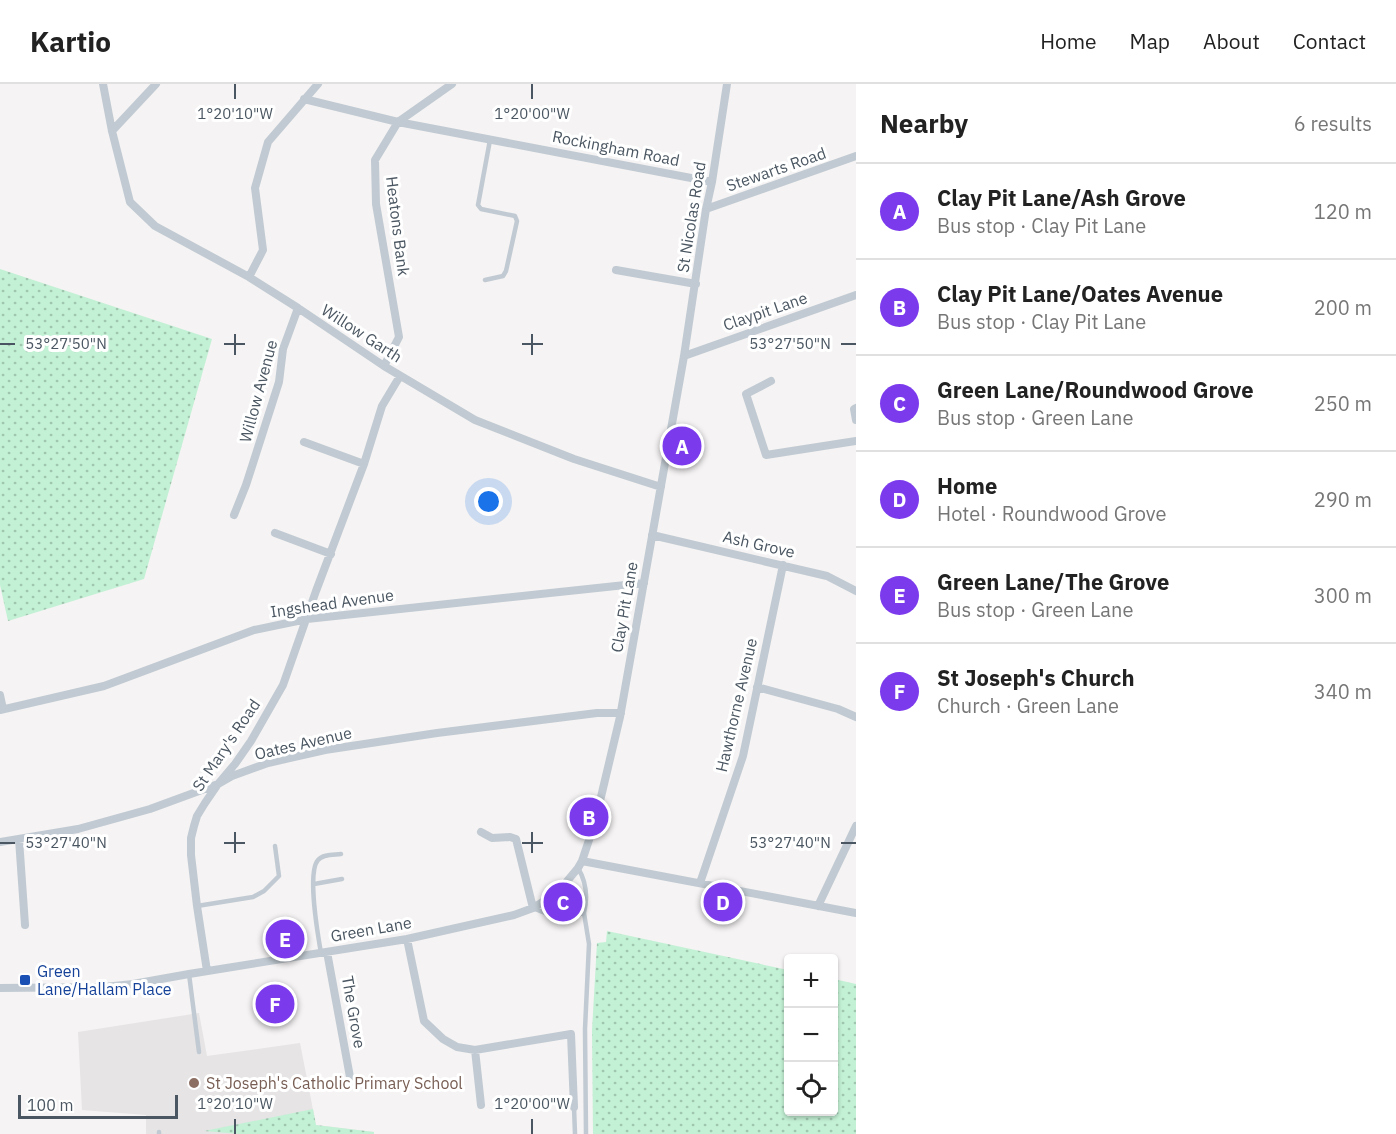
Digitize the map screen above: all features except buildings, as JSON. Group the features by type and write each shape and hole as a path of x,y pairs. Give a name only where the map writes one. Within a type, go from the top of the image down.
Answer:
{"street":[{"name":"Willow Garth","path":"103,84 130,202 155,226 249,278 384,366 475,420 574,459 661,487"},
{"path":"112,131 156,84"},
{"path":"249,278 263,250 255,188 267,142 318,84"},
{"name":"Heatons Bank","path":"384,366 399,337 376,204 375,160 398,122 452,84"},
{"name":"St Nicolas Road","path":"684,356 728,84"},
{"name":"Rockingham Road","path":"304,99 398,122 712,182"},
{"name":"Stewarts Road","path":"706,209 856,156"},
{"path":"616,270 696,284"},
{"name":"Claypit Lane","path":"684,356 856,295"},
{"name":"Willow Avenue","path":"234,515 279,382 283,349 298,308"},
{"name":"Clay Pit Lane","path":"580,865 595,822 621,713 684,356"},
{"name":"St Mary's Road","path":"207,971 190,855 191,838 197,816 251,741 283,685 364,464 382,406 400,376"},
{"path":"771,381 746,394 766,454 856,441"},
{"path":"855,408 856,420"},
{"path":"304,442 364,464"},
{"path":"275,533 331,554"},
{"name":"Ash Grove","path":"652,536 826,576 856,591"},
{"name":"Hawthorne Avenue","path":"700,884 742,756 783,565"},
{"name":"Ingshead Avenue","path":"1,710 104,686 254,630 307,619 644,583"},
{"path":"757,687 838,709 856,717"},
{"path":"0,694 1,710"},
{"name":"Oates Avenue","path":"0,842 78,828 150,810 268,763 326,750 437,733 597,713 621,713"},
{"path":"818,906 856,826"},
{"path":"480,832 492,838 516,839 533,908"},
{"path":"19,839 25,924"},
{"path":"580,865 700,884 856,913"},
{"name":"Green Lane","path":"0,988 104,987 134,984 407,939 514,915 533,908 558,892 580,865"},
{"path":"407,939 424,1021 443,1039 457,1047 476,1050 571,1034 574,1107"},
{"name":"The Grove","path":"324,952 350,1077"},
{"path":"476,1050 480,1105"}],"lane":[{"path":"485,280 503,276 506,271 517,221 515,216 481,209 478,205 490,140"},
{"path":"196,906 253,897 264,891 279,876 275,846"},
{"path":"324,952 316,913 315,867 318,860 325,856 341,854"},
{"path":"580,865 586,886 584,913 589,944 585,1029 586,1134"},
{"path":"314,884 342,879"},
{"path":"533,908 552,916 563,917 584,913"},
{"path":"189,974 199,1052"},
{"path":"574,1107 575,1134"}],"shaded area":[{"name":"St Joseph's Catholic Primary School","path":"199,1013 207,1056 300,1043 316,1125 374,1132 374,1134 146,1134 146,1115 82,1110 78,1032"}],"green space":[{"path":"0,269 212,339 144,579 8,621 0,585"},
{"path":"607,931 784,969 784,1116 838,1116 838,980 856,984 856,1134 593,1134 592,1030 597,943 606,942"},
{"path":"313,1109 316,1125 374,1132 374,1134 240,1134 204,1131"}],"place":[{"name":"Clay Pit Lane/Ash Grove","path":"682,446"},
{"name":"Clay Pit Lane/Oates Avenue","path":"589,817"},
{"name":"Green Lane/Roundwood Grove","path":"563,902"},
{"name":"Home","path":"723,902"},
{"name":"Green Lane/The Grove","path":"285,939"},
{"name":"Green Lane/Hallam Place","path":"25,980"},
{"name":"St Joseph's Church","path":"275,1004"},
{"name":"St Joseph's Catholic Primary School","path":"194,1083"}]}
